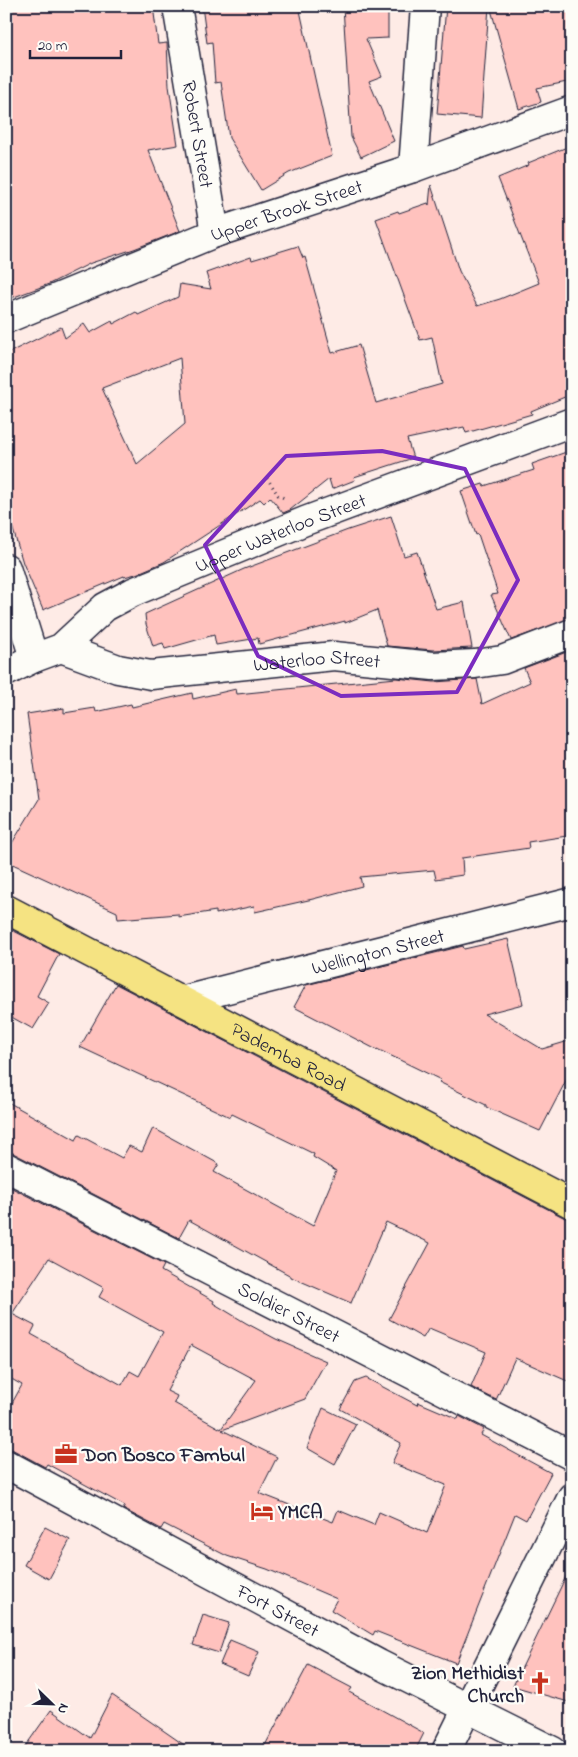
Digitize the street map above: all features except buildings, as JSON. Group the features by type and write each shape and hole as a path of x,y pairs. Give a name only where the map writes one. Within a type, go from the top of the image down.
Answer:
{"main road":[{"name":"Pademba Road","path":"6,908 572,1204"}],"street":[{"name":"Robert Street","path":"177,6 215,233"},
{"path":"412,168 425,6"},
{"name":"Upper Brook Street","path":"6,319 215,233 412,168 572,110"},
{"name":"Upper Waterloo Street","path":"6,672 34,658 61,648 105,607 133,592 305,521 572,422"},
{"path":"6,568 34,658"},
{"name":"Waterloo Street","path":"61,648 118,669 151,675 334,656 433,666 475,664 502,660 572,633"},
{"name":"Wellington Street","path":"184,1000 572,902"},
{"name":"Soldier Street","path":"6,1167 572,1456"},
{"name":"Fort Street","path":"6,1464 379,1664 553,1751"},
{"path":"446,1751 572,1497"}],"highlighted area":[{"path":"382,451 465,469 518,580 457,692 341,696 258,656 205,545 286,456"}],"place":[{"name":"Don Bosco Fambul","path":"66,1454"},
{"name":"YMCA","path":"262,1511"},
{"name":"Zion Methidist Church","path":"540,1683"}]}
